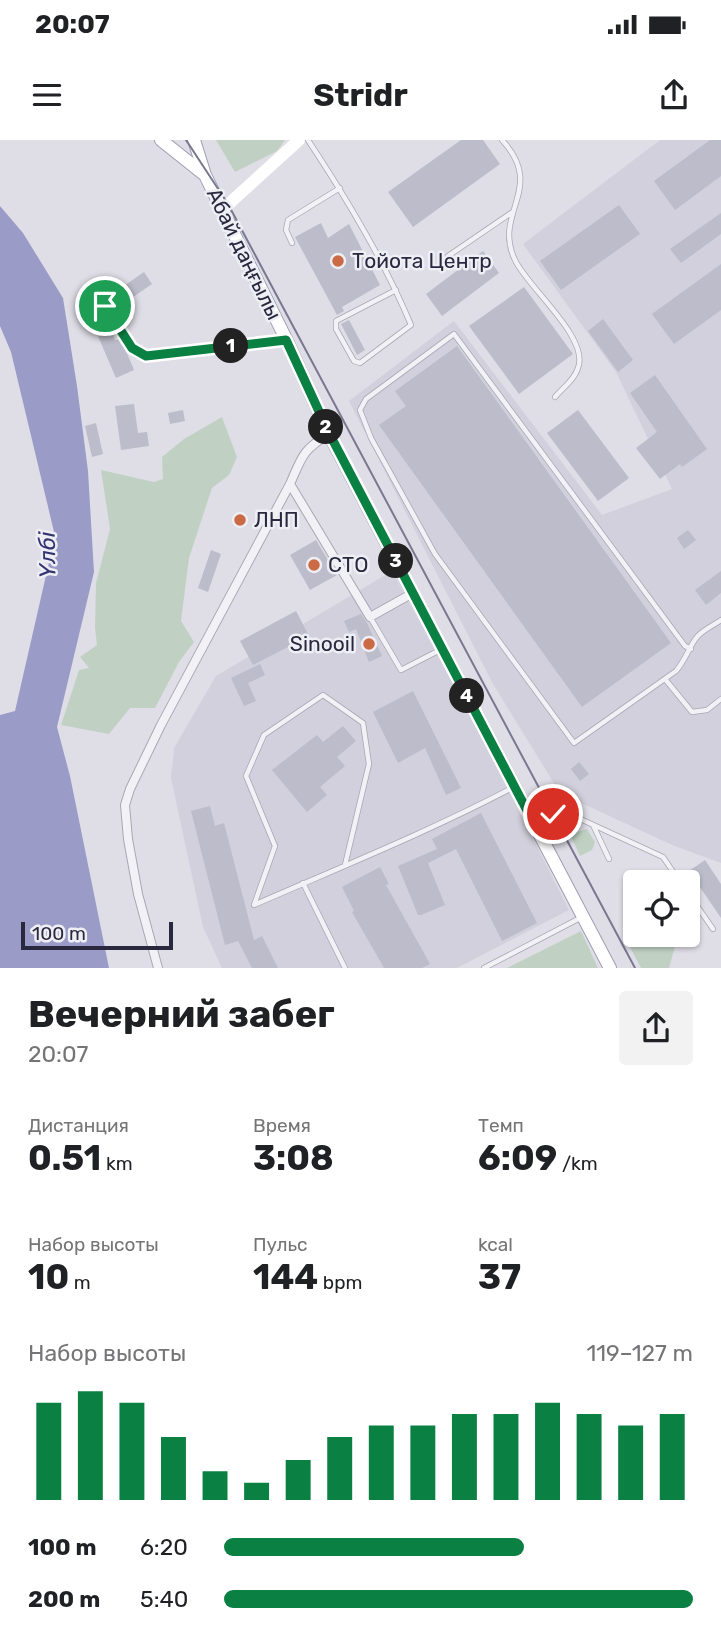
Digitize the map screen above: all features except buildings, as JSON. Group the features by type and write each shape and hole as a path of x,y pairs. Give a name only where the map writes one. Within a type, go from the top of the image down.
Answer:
{"main road":[{"name":"Абай даңғылы","path":"161,140 205,175"},
{"name":"Абай даңғылы","path":"194,140 205,175 329,433 610,968"},
{"path":"222,210 299,140"}],"street":[{"path":"158,968 138,894 128,839 125,805 130,789 161,725 290,484 305,450 329,433"},
{"path":"290,484 370,617 413,593"}],"lane":[{"path":"308,140 340,188 396,290 411,325 360,363 354,362 336,329 336,321 396,290"},
{"path":"502,140 521,171 522,184 512,212 510,231 515,261 573,338 580,354 577,372 555,397"},
{"path":"292,243 286,230 288,220 340,188"},
{"path":"448,256 512,212"},
{"path":"105,306 132,348 146,356 286,340"},
{"path":"691,649 685,646 454,334 366,399 360,410 371,438 435,554 574,743 676,671 691,649 696,637 721,620"},
{"path":"370,617 401,670 442,649"},
{"path":"665,679 692,712 707,710 721,699"},
{"path":"345,865 369,764 363,723 323,695 264,735 246,776 275,846 254,905 466,813 515,787"},
{"path":"532,820 563,811 663,857 672,870"},
{"path":"592,824 609,859"},
{"path":"303,884 345,968"},
{"path":"700,911 712,929"},
{"path":"484,968 583,916"}],"shaded area":[{"path":"660,140 721,140 721,863 672,845 560,793 493,684 349,401 454,321 602,515 672,489 616,372 523,244"},
{"path":"392,571 497,767 569,910 457,968 222,968 203,927 171,778 174,748 216,676"}],"green space":[{"path":"216,140 285,140 277,151 235,172"},
{"path":"222,417 237,457 229,475 212,488 189,558 181,621 194,642 179,662 155,708 130,708 109,734 61,725 79,670 89,668 80,657 97,645 96,583 110,529 101,470 154,482 163,479 162,457 184,439"},
{"path":"587,829 595,842 592,850 580,856 570,834"},
{"path":"581,931 598,968 507,968"},
{"path":"630,947 675,947 669,968 641,968"}],"water":[{"name":"Үлбі","path":"0,206 23,233 63,298 77,386 88,471 94,572 57,727 70,776 109,968 0,968 0,715 15,711 55,536 11,352 0,326"}],"tram line":[{"path":"186,140 228,204 635,968"}],"place":[{"name":"Тойота Центр","path":"338,261"},
{"name":"ЛНП","path":"240,520"},
{"name":"СТО","path":"314,565"},
{"name":"Sinooil","path":"369,644"}],"route":[{"path":"105,306 132,348 146,356 286,340 329,433 532,820 553,814"}]}
